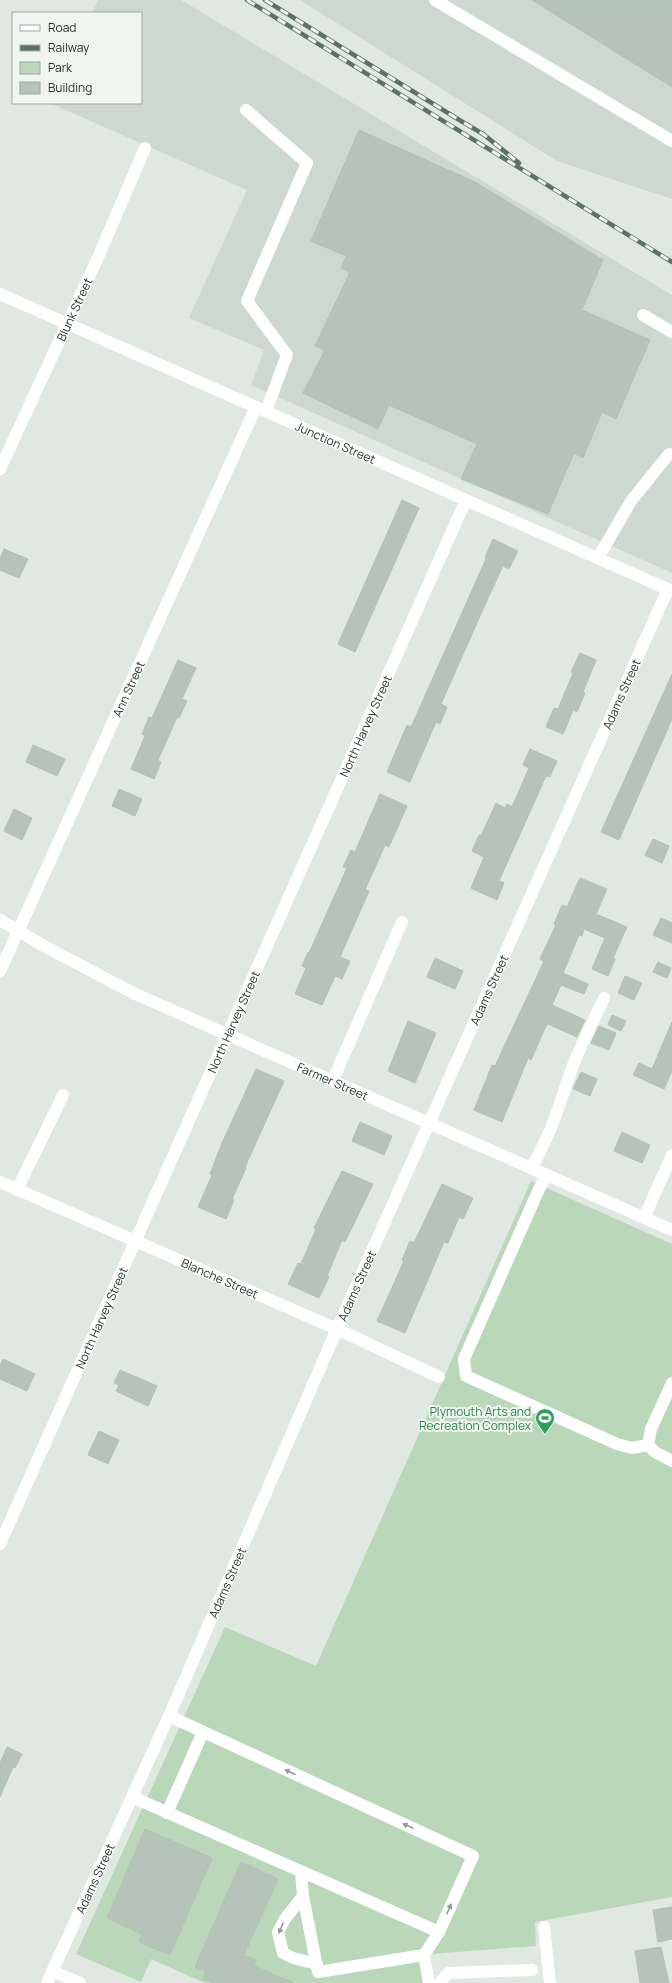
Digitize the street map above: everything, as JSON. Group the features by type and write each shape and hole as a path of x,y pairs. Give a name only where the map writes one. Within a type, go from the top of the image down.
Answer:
{"street":[{"path":"435,0 672,141"},
{"name":"Ann Street","path":"0,971 287,355 247,301 307,163 246,110"},
{"name":"Blunk Street","path":"0,469 100,253 145,148"},
{"name":"Junction Street","path":"0,294 670,590"},
{"path":"643,315 672,332"},
{"path":"598,558 630,501 669,454"},
{"name":"North Harvey Street","path":"0,1544 466,500"},
{"name":"Adams Street","path":"47,1983 169,1716 337,1329 670,590"},
{"name":"Farmer Street","path":"0,920 126,989 672,1230"},
{"path":"333,1080 402,922"},
{"path":"531,1168 545,1143 560,1108 573,1067 604,998"},
{"path":"17,1190 63,1095"},
{"path":"644,1218 672,1155"},
{"path":"547,1175 539,1189 464,1358 466,1376 618,1444 632,1448 648,1445"},
{"name":"Blanche Street","path":"0,1182 337,1329 439,1377"},
{"path":"648,1445 651,1429 672,1383"},
{"path":"648,1445 655,1452 672,1461"},
{"path":"169,1716 473,1856 439,1932 424,1955 429,1983"},
{"path":"167,1812 203,1732"},
{"path":"132,1797 439,1932"},
{"path":"301,1872 303,1896 318,1972 424,1955"},
{"path":"303,1896 285,1919 278,1932 283,1953 293,1958 317,1964"},
{"path":"544,1927 550,1983"},
{"path":"52,1970 80,1983"},
{"path":"440,1983 448,1973 532,1970"}],"shaded area":[{"path":"98,0 181,0 672,295 672,573 251,385 264,350 189,318 247,190 52,104 142,104 142,12 92,12"},
{"path":"300,0 672,0 672,199 557,161"}],"green space":[{"name":"Plymouth Arts and Recreation Complex","path":"531,1181 672,1244 672,1897 535,1922 536,1946 430,1954 435,1983 205,1983 151,1959 141,1982 76,1954 225,1627 316,1666"}],"building":[{"path":"532,0 672,0 672,87"},
{"path":"359,130 475,182 603,260 582,310 650,340 616,419 602,412 583,458 574,453 548,514 461,479 477,444 389,405 378,429 303,393 325,350 315,346 350,272 341,268 346,256 311,241"},
{"path":"402,500 419,508 355,652 338,644"},
{"path":"493,539 518,551 509,569 503,566 488,598 441,704 447,707 440,724 436,722 410,782 387,772 407,725 411,727 486,559 485,558"},
{"path":"4,549 28,559 19,578 0,570 0,559"},
{"path":"580,653 596,660 583,692 585,693 577,712 573,710 563,734 546,727 554,708 558,709 573,673 571,672"},
{"path":"178,660 196,668 182,699 187,701 179,718 177,717 158,760 161,762 154,779 131,769 145,736 142,734 149,717 152,718"},
{"path":"672,674 672,719 619,840 601,832"},
{"path":"33,745 65,759 57,776 26,762"},
{"path":"530,749 557,761 550,777 546,776 499,881 504,883 497,900 471,888 484,857 472,851 479,835 481,836 496,803 505,808 507,804 512,807 529,768 523,765"},
{"path":"119,789 142,799 135,816 112,806"},
{"path":"380,794 407,806 389,847 385,845 365,890 369,891 340,957 350,961 342,979 335,976 322,1005 295,994 306,968 302,966 347,868 343,867 351,850 355,852"},
{"path":"14,809 32,818 22,840 4,831"},
{"path":"653,839 669,846 662,863 645,855"},
{"path":"580,878 607,889 596,914 627,927 613,958 615,959 608,976 592,969 605,938 584,929 582,936 579,935 563,973 588,984 584,994 561,985 552,1005 585,1020 577,1037 548,1024 531,1060 528,1058 502,1122 474,1110 492,1065 495,1066 544,961 540,959 556,925 554,924 562,905 567,907"},
{"path":"661,918 672,923 672,943 653,935"},
{"path":"435,958 463,971 455,989 427,977"},
{"path":"658,962 671,968 667,978 653,972"},
{"path":"625,976 642,983 634,1000 618,993"},
{"path":"612,1015 626,1021 621,1031 608,1025"},
{"path":"408,1021 436,1033 415,1083 388,1071"},
{"path":"672,1022 672,1071 664,1089 633,1075 639,1063 652,1069"},
{"path":"599,1026 616,1033 609,1050 591,1043"},
{"path":"256,1069 284,1081 245,1167 246,1168 232,1199 234,1200 226,1219 198,1207 212,1175 210,1174 222,1143"},
{"path":"581,1072 597,1079 590,1096 573,1089"},
{"path":"360,1122 392,1136 384,1155 352,1141"},
{"path":"622,1132 650,1145 642,1163 614,1151"},
{"path":"342,1171 373,1184 345,1242 342,1240 327,1276 329,1277 319,1298 288,1284 298,1263 301,1264 316,1229 314,1228"},
{"path":"442,1184 473,1198 463,1219 459,1217 448,1243 444,1242 405,1333 377,1321 404,1261 402,1260 410,1241 414,1243"},
{"path":"3,1359 35,1374 27,1391 0,1379 0,1366"},
{"path":"120,1370 157,1386 148,1406 116,1391 119,1385 114,1383"},
{"path":"99,1431 119,1440 108,1464 88,1455"},
{"path":"7,1747 22,1754 15,1768 13,1767 0,1797 0,1763"},
{"path":"145,1829 212,1858 170,1955 139,1942 142,1934 107,1918"},
{"path":"241,1862 278,1879 244,1955 256,1960 254,1966 294,1983 213,1983 203,1979 206,1971 195,1967"},
{"path":"672,1907 672,1939 658,1942 653,1910"},
{"path":"661,1947 669,1983 640,1983 635,1951"}],"railway":[{"path":"247,0 672,262"},
{"path":"265,0 483,134 519,163"}],"place":[{"name":"Plymouth Arts and Recreation Complex","path":"545,1435"}]}
